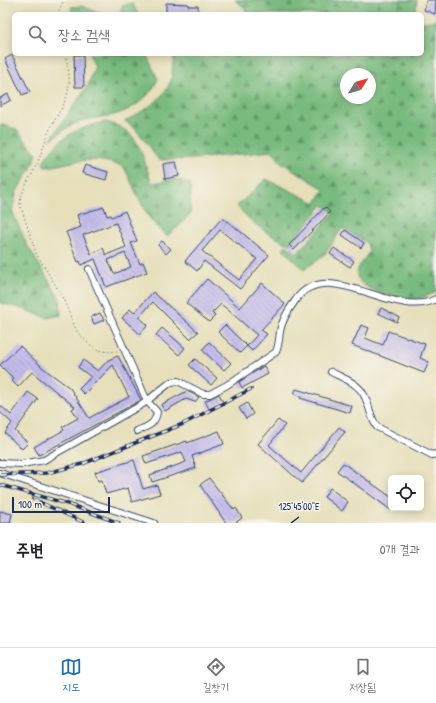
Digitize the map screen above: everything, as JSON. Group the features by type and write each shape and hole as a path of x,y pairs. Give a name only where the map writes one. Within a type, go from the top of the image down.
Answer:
{"street":[{"path":"89,269 147,401 157,412 155,420 151,425 137,431"},
{"path":"0,462 22,464 44,460 147,401 171,382 178,381 203,394 210,394 263,362 276,352 283,322 294,301 300,294 313,286 342,284 373,296 413,303 423,303 436,299"},
{"path":"331,372 358,386 364,396 372,420 377,427 432,454 436,454"},
{"path":"0,473 154,523"}],"path":[{"path":"58,12 64,0"},
{"path":"65,56 70,79 70,89 67,98 49,132 39,159 20,196 20,204 36,253 62,296 77,332 89,344 98,350 108,352 124,350"}],"green space":[{"path":"235,0 417,0 415,12 247,12 244,7"},
{"path":"132,3 137,12 120,12 122,6"},
{"path":"82,6 97,12 72,12 71,7"},
{"path":"436,19 436,292 415,299 400,298 380,293 363,284 358,279 357,271 369,252 367,243 342,228 326,253 304,270 283,249 286,245 297,253 334,213 323,205 290,244 282,241 261,228 237,206 266,179 316,203 324,189 281,162 272,151 195,159 159,160 140,134 125,121 159,99 164,93 171,79 174,57 424,56 424,22"},
{"path":"90,56 147,56 158,79 146,97 128,110 114,115 77,122 50,140 88,85 95,66"},
{"path":"106,122 127,131 133,137 142,153 152,183 176,179 190,184 191,213 167,236 159,230 147,214 124,167 105,161 87,160 45,167 43,162 49,153 70,134 86,127"},
{"path":"3,125 16,129 37,154 31,168 17,191 12,211 26,243 60,299 61,315 47,318 24,309 0,303 0,126"}],"building":[{"path":"427,0 436,0 435,14 424,10"},
{"path":"166,3 198,6 198,12 166,12"},
{"path":"12,55 30,92 22,95 5,59"},
{"path":"74,56 83,56 84,87 75,87"},
{"path":"8,94 11,100 0,106 0,98"},
{"path":"176,162 179,176 165,179 163,164"},
{"path":"85,165 108,172 106,180 82,173"},
{"path":"104,207 107,216 111,215 112,217 125,211 137,241 131,243 140,264 143,262 147,272 106,287 95,259 81,265 80,261 78,262 66,232 81,227 77,215","holes":["116,223 126,247 106,255 103,248 91,254 83,235","125,253 131,267 114,274 108,260"]},
{"path":"325,207 330,212 294,250 289,245"},
{"path":"222,218 269,255 240,289 204,261 197,271 185,261","holes":["220,230 257,259 239,280 202,251"]},
{"path":"345,230 364,243 361,248 342,235"},
{"path":"162,241 171,249 166,254 158,245"},
{"path":"334,248 354,261 350,267 330,254"},
{"path":"207,279 240,308 262,283 285,304 261,330 267,334 252,351 247,346 257,335 221,304 212,313 215,316 209,322 186,303"},
{"path":"153,292 198,332 190,339 153,302 139,317 148,325 140,334 122,318 130,309 134,313"},
{"path":"381,308 399,317 397,322 378,313"},
{"path":"100,313 104,320 94,324 91,317"},
{"path":"225,325 247,346 240,353 218,332"},
{"path":"361,325 369,328 365,338 383,345 388,331 425,344 420,358 429,362 424,373 352,345"},
{"path":"162,328 185,348 179,355 156,335"},
{"path":"209,342 231,363 224,370 202,350"},
{"path":"20,346 43,368 70,388 89,418 129,397 113,365 84,394 79,389 91,377 78,367 83,360 98,371 108,360 118,356 141,400 39,455 34,447 64,430 62,427 78,418 72,409 75,407 32,372 18,387 11,380 13,378 0,365"},
{"path":"195,359 217,378 211,385 189,365"},
{"path":"264,366 268,374 242,388 239,382"},
{"path":"296,389 352,406 350,413 300,398 301,396 294,394"},
{"path":"187,391 199,397 195,402 186,399 165,411 161,405"},
{"path":"28,392 38,399 15,431 28,443 22,449 5,433 12,423 0,412 0,405 11,415"},
{"path":"219,394 223,402 209,409 205,401"},
{"path":"247,403 253,414 246,419 239,408"},
{"path":"278,420 285,425 269,445 301,473 339,427 345,432 302,483 258,444"},
{"path":"219,431 224,444 192,456 196,468 152,482 150,475 186,462 182,452 146,464 143,456 187,441 187,443"},
{"path":"134,460 143,489 157,485 160,494 132,502 128,488 106,494 102,480 98,481 95,472"},
{"path":"343,463 388,495 388,508 337,471"},
{"path":"209,478 234,510 236,508 242,518 235,523 226,523 200,485"},
{"path":"330,488 348,502 342,511 324,497"},
{"path":"0,511 12,514 10,523 0,523"}],"railway":[{"path":"0,475 47,473 82,464 183,424 251,389"},
{"path":"0,485 68,504 119,523"},
{"path":"33,499 85,523"}]}
